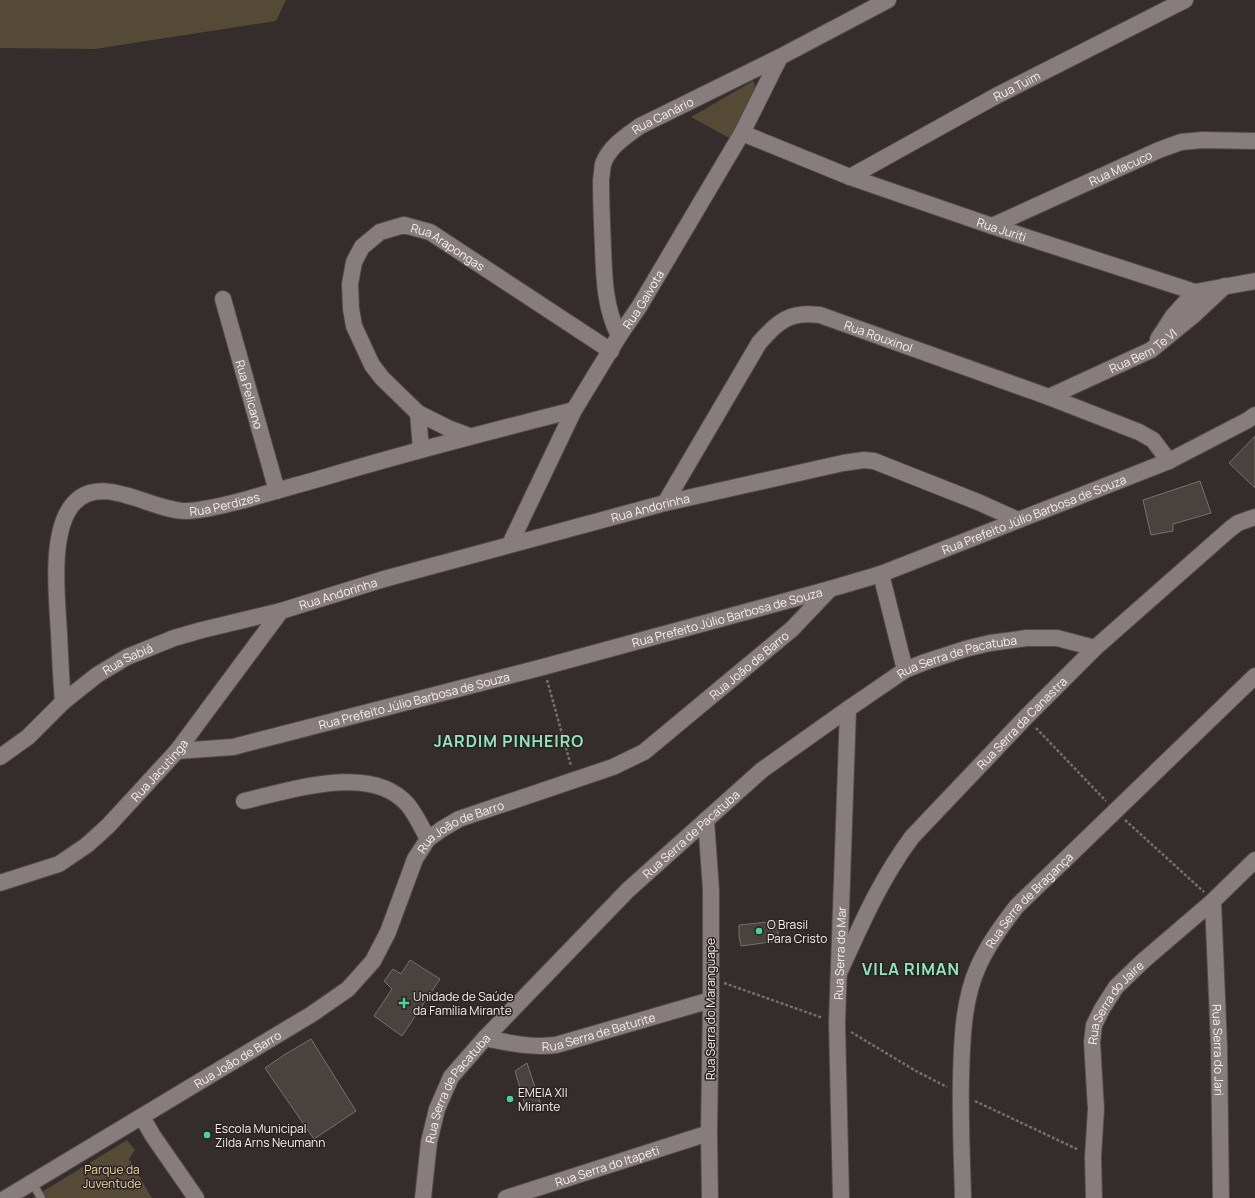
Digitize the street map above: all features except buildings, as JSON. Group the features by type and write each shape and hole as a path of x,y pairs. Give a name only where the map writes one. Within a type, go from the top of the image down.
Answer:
{"street":[{"name":"Rua Canário","path":"620,336 612,322 608,308 604,277 602,180 603,165 611,151 623,139 640,126 780,57 888,0"},
{"name":"Rua Tuim","path":"850,177 996,96 1176,2"},
{"name":"Rua Gaivota","path":"510,544 574,410 670,256 742,133 780,57"},
{"name":"Rua Juriti","path":"742,133 850,177 992,226 1195,292"},
{"name":"Rua Macuco","path":"992,226 1159,150 1181,142 1202,140 1255,141"},
{"name":"Rua Arapongas","path":"469,436 418,414 382,378 372,365 354,326 351,309 350,284 354,262 362,247 380,232 404,225 430,232 611,351"},
{"path":"1151,350 1173,316 1195,292 1255,281"},
{"name":"Rua Bem Te VI","path":"1049,397 1151,350 1196,314 1225,286"},
{"name":"Rua Pelicano","path":"223,299 277,491"},
{"name":"Rua Rouxinol","path":"665,503 759,343 768,332 780,322 792,316 806,313 820,315 1049,397 1139,432 1153,440 1169,461"},
{"name":"Rua Perdizes","path":"63,702 56,584 58,551 61,529 66,514 75,501 86,494 101,490 117,493 170,509 186,511 208,509 277,491 469,436 574,410"},
{"path":"418,414 421,449"},
{"name":"Rua Prefeito Júlio Barbosa de Souza","path":"177,750 233,747 543,667 830,590 881,574 1169,461 1253,420"},
{"name":"Rua Andorinha","path":"281,611 384,579 665,503 843,463 864,460 874,461 978,502 1018,520"},
{"name":"Rua Serra da Canastra","path":"839,973 871,903 896,858 912,837 1026,717 1095,648 1230,529 1238,523 1255,517"},
{"path":"881,574 905,670"},
{"name":"Rua João de Barro","path":"6,1198 312,1014 348,989 373,961 388,932 415,859 428,839 459,819 612,767 644,752 792,629 830,590"},
{"name":"Rua Sabiá","path":"0,757 28,737 63,702 97,675 127,657 174,638 281,611"},
{"name":"Rua Jacutinga","path":"0,883 59,864 87,845 108,826 177,750 281,611"},
{"name":"Rua Serra de Pacatuba","path":"423,1198 429,1142 437,1109 451,1077 485,1038 628,890 762,770 905,670 925,662 965,649 990,643 1027,638 1057,638 1095,648"},
{"name":"Rua Serra de Bragança","path":"963,1198 961,1094 962,1035 968,999 977,968 994,937 1017,906 1255,676"},
{"name":"Rua Serra do Mar","path":"841,1198 837,1023 848,709"},
{"path":"244,801 310,786 345,782 379,785 393,792 407,805 428,839"},
{"name":"Rua Serra do Maranguape","path":"706,820 711,890 709,1133 710,1198"},
{"name":"Rua Serra do Jaire","path":"1094,1198 1093,1157 1096,1109 1092,1042 1096,1020 1116,987 1143,961 1214,901 1255,860"},
{"name":"Rua Serra do Jari","path":"1214,901 1219,1046 1221,1198"},
{"name":"Rua Serra de Baturite","path":"485,1038 535,1047 556,1045 711,1000"},
{"path":"142,1117 153,1136 196,1198"},
{"name":"Rua Serra do Itapeti","path":"506,1198 709,1133"}],"lane":[{"path":"32,1182 41,1198"}],"path":[{"path":"543,667 575,780"},
{"path":"1026,717 1115,811 1214,901"},
{"path":"710,978 837,1023 916,1071 1093,1157"}],"green space":[{"path":"0,0 286,0 276,21 95,49 0,48"},
{"path":"753,81 756,88 731,139 691,117"},
{"name":"Parque da Juventude","path":"127,1140 135,1150 129,1159 152,1198 32,1198"}],"place":[{"name":"O Brasil Para Cristo","path":"759,931"},
{"name":"Unidade de Saúde da Família Mirante","path":"404,1003"},
{"name":"EMEIA XII Mirante","path":"510,1099"},
{"name":"Escola Municipal Zilda Arns Neumann","path":"207,1135"}],"district":[{"name":"JARDIM PINHEIRO","path":"509,741"},
{"name":"VILA RIMAN","path":"911,969"}]}
